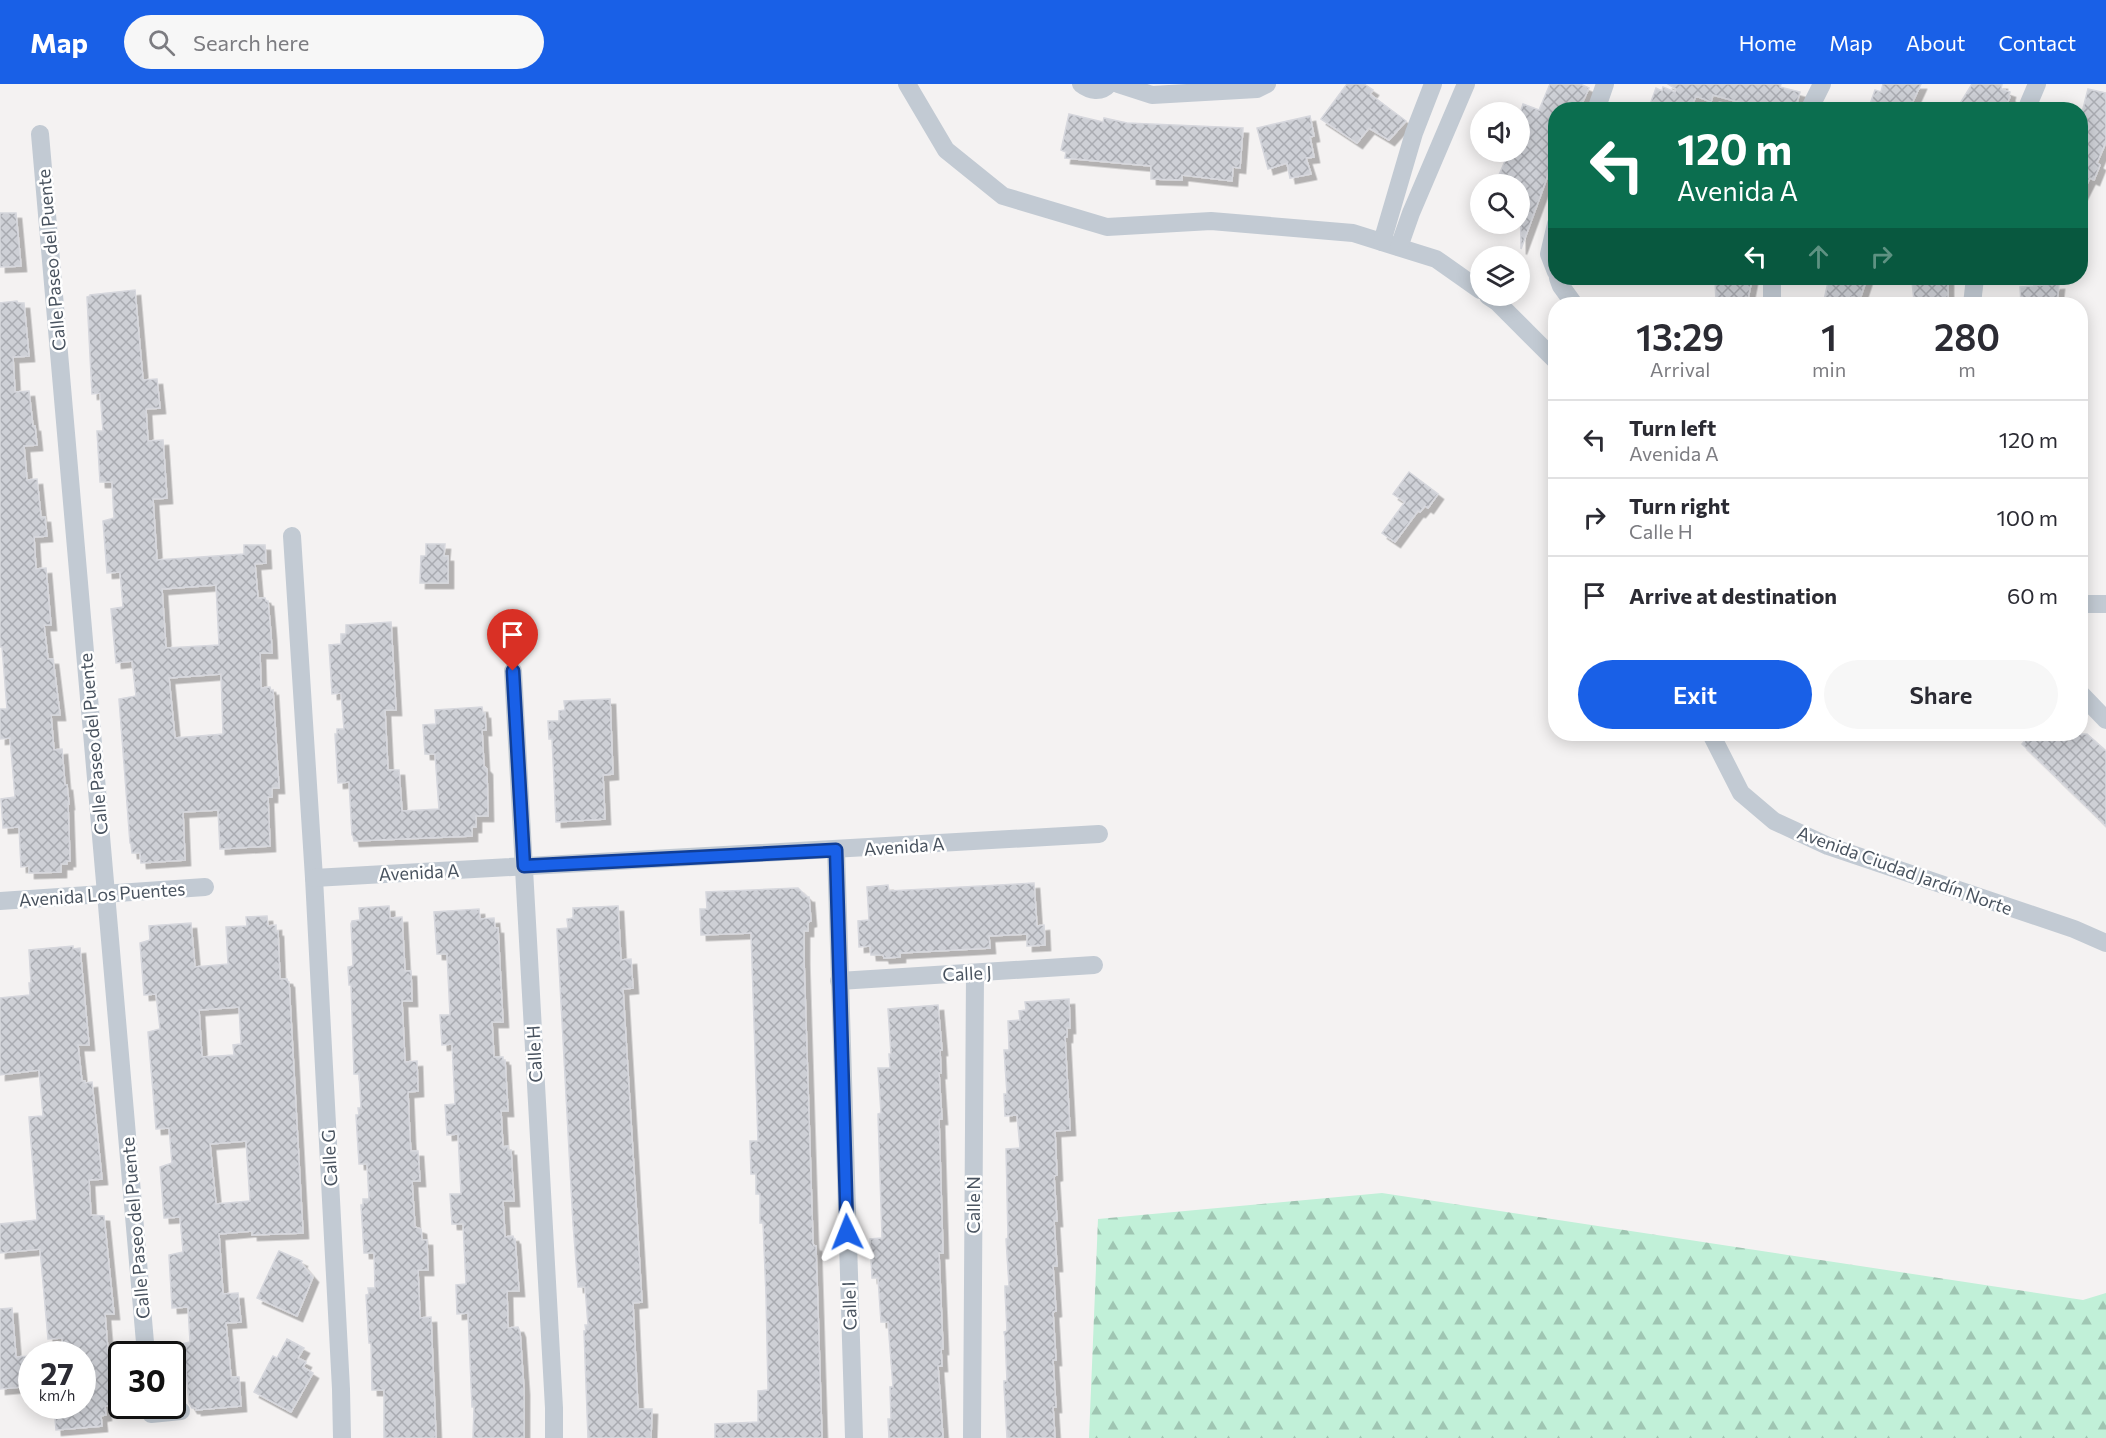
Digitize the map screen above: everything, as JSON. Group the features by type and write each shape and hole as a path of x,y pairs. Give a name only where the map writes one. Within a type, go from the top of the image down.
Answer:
{"street":[{"path":"907,84 946,150 1003,196 1107,226 1211,221 1353,233 1436,259 1470,283"},
{"path":"1081,84 1093,91 1100,90 1109,84"},
{"path":"1118,84 1152,94 1257,89 1267,84"},
{"path":"1382,242 1414,133 1433,84"},
{"path":"1400,248 1411,213 1466,84"},
{"path":"1599,102 1605,84"},
{"path":"1813,102 1822,84"},
{"path":"2029,102 2037,84"},
{"name":"Calle Paseo del Puente","path":"40,134 145,1341"},
{"path":"1501,306 1548,354"},
{"name":"Calle G","path":"292,536 314,878 342,1438"},
{"path":"2088,604 2106,604"},
{"name":"Calle H","path":"513,671 554,1438"},
{"path":"2088,701 2106,720"},
{"name":"Avenida Ciudad Jardín Norte","path":"1715,741 1741,793 1774,821 1828,846 2074,929 2106,943"},
{"name":"Avenida A","path":"314,878 1099,834"},
{"name":"Calle I","path":"836,850 854,1438"},
{"name":"Avenida Los Puentes","path":"0,901 205,887"},
{"name":"Calle J","path":"839,981 1094,965"},
{"name":"Calle N","path":"972,1438 975,973"}],"green space":[{"path":"1382,1193 2083,1300 2106,1293 2106,1438 1089,1438 1098,1219"}],"building":[{"path":"1347,84 1364,84 1373,90 1370,94 1406,121 1389,140 1369,128 1357,143 1321,119"},
{"path":"1550,84 1580,84 1589,88 1583,102 1548,102 1548,175 1530,224 1530,174 1499,174 1505,162 1530,162 1530,107 1539,110"},
{"path":"1668,84 1781,84 1780,87 1800,92 1797,102 1739,102 1713,95 1711,102 1696,96 1693,102 1651,102 1656,88 1662,91 1663,87 1675,92 1676,89"},
{"path":"1883,84 1921,84 1913,102 1871,102 1875,90 1881,92"},
{"path":"1972,84 2002,84 2001,89 2010,92 2008,102 1961,102"},
{"path":"2088,89 2106,93 2106,142 2097,163 2100,165 2094,180 2090,178 2088,182 2088,102 2085,102"},
{"path":"1069,114 1103,122 1104,118 1127,123 1243,128 1240,168 1233,167 1232,181 1182,175 1182,180 1151,179 1151,166 1065,158 1066,152 1061,150"},
{"path":"1310,116 1314,136 1310,137 1314,157 1306,158 1311,174 1290,178 1287,163 1268,169 1257,128"},
{"path":"0,213 16,213 21,266 0,267"},
{"path":"1521,234 1526,234 1522,246"},
{"path":"1715,285 1751,285 1748,297 1716,297"},
{"path":"1827,285 1865,285 1861,297 1825,297"},
{"path":"1912,285 1948,285 1948,297 1914,297"},
{"path":"2059,285 2058,297 2021,297 2020,287"},
{"path":"135,290 143,380 157,379 160,408 146,409 148,441 163,440 167,498 153,499 157,560 244,554 244,545 265,545 266,563 255,564 258,598 265,598 268,601 271,634 272,653 260,653 261,688 270,687 271,691 273,690 279,788 272,788 272,797 268,797 270,846 220,849 218,810 183,812 185,860 141,863 140,853 132,853 119,699 136,696 132,661 116,663 111,609 123,607 120,572 107,573 103,521 114,518 112,482 100,482 97,431 103,431 100,393 92,394 87,297","holes":["216,585 219,645 166,648 162,589","221,674 223,734 175,738 169,678"]},
{"path":"17,301 24,303 29,356 13,357 15,392 29,391 33,426 35,426 37,445 24,446 27,480 37,479 41,517 45,517 47,536 34,537 36,569 46,568 51,625 44,625 48,659 53,659 60,715 51,715 54,750 62,749 69,804 70,861 67,861 67,864 61,864 61,872 29,873 29,866 21,867 19,827 3,828 1,799 15,797 10,738 0,739 0,709 7,709 2,647 0,647 0,303"},
{"path":"1409,472 1438,494 1428,508 1425,506 1420,512 1418,511 1395,542 1382,533 1405,502 1393,494"},
{"path":"426,544 445,544 444,556 448,556 448,583 420,583 421,556 426,556"},
{"path":"391,622 396,710 385,710 388,770 399,770 402,811 439,809 435,754 425,754 423,725 436,724 435,710 482,707 485,713 486,730 482,730 484,766 487,769 488,816 476,816 476,827 472,827 472,836 354,841 349,782 338,783 335,734 337,734 337,729 344,729 341,693 332,694 329,645 341,644 341,634 346,634 346,625"},
{"path":"610,699 613,774 603,775 605,819 556,822 552,739 549,739 548,721 559,721 559,711 565,710 564,701"},
{"path":"2088,735 2106,751 2106,826 2022,744 2025,741 2088,741"},
{"path":"1034,883 1037,926 1044,925 1045,945 1027,946 1027,934 989,936 990,948 900,953 900,957 884,958 883,955 871,955 870,946 859,947 858,921 869,920 867,887 888,885 889,891"},
{"path":"798,888 809,897 811,921 808,922 808,931 804,931 804,959 822,1438 715,1438 715,1424 758,1422 758,1391 768,1390 766,1295 760,1194 756,1194 756,1174 751,1174 750,1141 758,1141 751,933 701,935 700,909 707,909 706,892"},
{"path":"389,906 390,918 402,917 405,971 411,971 412,1001 402,1001 405,1062 417,1061 418,1091 408,1092 411,1151 418,1151 420,1181 412,1181 415,1227 421,1229 422,1240 427,1240 428,1270 418,1270 420,1318 431,1317 436,1438 384,1438 384,1390 372,1390 371,1343 369,1343 366,1295 369,1294 368,1288 375,1288 374,1253 364,1253 361,1205 363,1205 363,1199 369,1199 367,1164 359,1164 356,1115 359,1115 358,1108 361,1108 359,1074 354,1074 351,985 349,985 348,967 353,966 351,924 352,921 360,920 359,908"},
{"path":"618,906 621,960 631,959 633,988 623,989 642,1302 633,1303 638,1409 652,1409 651,1438 588,1438 584,1331 586,1331 585,1325 588,1325 585,1287 578,1287 573,1224 557,929 568,928 567,919 573,918 573,908"},
{"path":"479,909 480,919 494,918 495,928 498,928 503,1022 492,1022 494,1057 503,1057 505,1060 508,1111 501,1111 503,1147 508,1146 508,1150 511,1150 514,1201 503,1201 505,1237 513,1236 515,1239 519,1291 507,1291 508,1328 518,1327 520,1332 524,1389 524,1438 473,1438 474,1407 472,1407 468,1313 457,1314 456,1285 466,1284 463,1224 452,1224 450,1194 461,1194 458,1134 447,1135 445,1105 455,1104 452,1044 442,1045 440,1015 450,1015 447,954 437,954 434,912"},
{"path":"267,916 268,926 276,925 280,979 287,979 289,982 303,1233 252,1235 252,1231 219,1234 223,1294 238,1293 241,1322 226,1323 231,1377 239,1377 241,1406 196,1410 189,1403 186,1372 186,1343 190,1342 188,1307 172,1308 169,1255 183,1252 180,1217 164,1218 160,1167 172,1163 169,1128 156,1129 148,1032 160,1029 156,994 144,995 140,943 150,940 149,926 191,923 195,967 228,964 226,927 247,926 246,917","holes":["239,1007 241,1044 233,1045 234,1055 202,1057 199,1010","246,1141 250,1201 216,1204 210,1144"]},
{"path":"73,946 73,949 80,948 89,1045 78,1045 82,1081 92,1082 102,1179 89,1180 91,1215 104,1216 114,1314 105,1314 108,1406 105,1406 106,1415 101,1416 102,1426 56,1430 55,1419 96,1419 96,1341 48,1339 40,1249 0,1253 0,1224 37,1220 29,1117 43,1116 39,1070 0,1075 0,998 30,995 29,950"},
{"path":"1069,999 1070,1028 1067,1028 1067,1037 1065,1037 1070,1130 1055,1131 1057,1175 1054,1176 1057,1221 1054,1221 1057,1266 1053,1266 1056,1360 1053,1360 1056,1407 1053,1407 1055,1438 1007,1438 1004,1386 1004,1381 1007,1381 1004,1332 1007,1331 1005,1286 1009,1286 1006,1239 1008,1238 1006,1149 1020,1148 1017,1115 1005,1116 1004,1094 1007,1094 1004,1050 1009,1050 1008,1021 1020,1020 1019,1011 1026,1010 1025,1002"},
{"path":"938,1005 942,1050 940,1050 941,1073 939,1073 942,1119 939,1119 943,1253 939,1253 943,1349 941,1349 942,1366 938,1366 943,1438 889,1438 890,1387 893,1387 888,1322 881,1322 878,1278 872,1278 870,1239 882,1238 878,1114 881,1113 878,1068 890,1068 888,1009"},
{"path":"279,1251 302,1261 301,1263 313,1277 297,1316 257,1298"},
{"path":"12,1308 16,1357 18,1357 18,1387 0,1389 0,1309"},
{"path":"287,1339 304,1348 298,1358 306,1362 303,1367 313,1373 291,1412 254,1392 273,1356 277,1358"}],"route":[{"path":"513,671 524,866 836,850 847,1232"}]}
